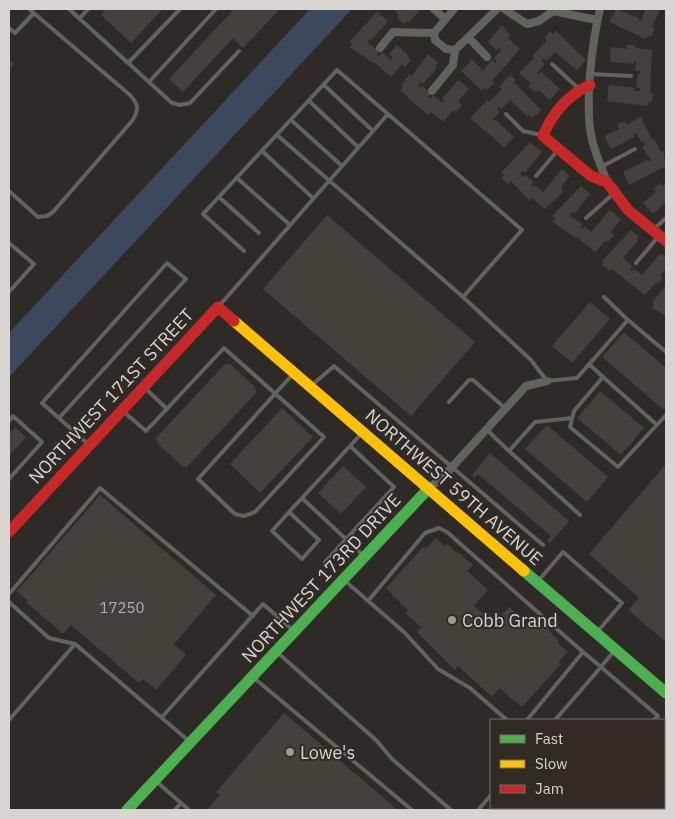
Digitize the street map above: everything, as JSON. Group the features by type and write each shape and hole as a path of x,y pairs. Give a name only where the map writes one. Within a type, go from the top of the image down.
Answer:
{"street":[{"path":"434,9 445,19"},
{"path":"454,9 434,34 435,40 440,45 446,49 454,50 469,38 497,9"},
{"path":"504,9 527,24 539,20 553,11 597,20"},
{"path":"600,9 593,34 587,83 591,133 607,182 628,210 659,235"},
{"path":"380,48 393,32 434,34"},
{"path":"469,38 487,57"},
{"path":"432,91 453,65 454,50"},
{"path":"587,83 548,123 543,136 591,176 607,182"},
{"name":"NORTHWEST 59TH AVENUE","path":"218,307 596,633 666,691"},
{"name":"NORTHWEST 171ST STREET","path":"9,532 218,307"},
{"name":"NORTHWEST 173RD DRIVE","path":"127,810 364,556 429,488 452,467 526,386 547,381"}],"lane":[{"path":"9,191 38,217 47,216 73,189 138,112 136,102 130,96 29,9"},
{"path":"69,9 172,103 180,105 190,103 239,51"},
{"path":"80,18 88,9"},
{"path":"129,62 180,9"},
{"path":"149,82 216,9"},
{"path":"9,28 15,33 34,13"},
{"path":"552,64 587,83 631,76"},
{"path":"244,251 203,214 337,70 522,230 463,297"},
{"path":"324,85 373,131"},
{"path":"309,101 358,147"},
{"path":"218,307 388,114"},
{"path":"506,114 523,131 543,136"},
{"path":"291,120 342,166"},
{"path":"277,135 463,297 531,360 547,381 578,378 628,320"},
{"path":"601,167 635,149"},
{"path":"536,176 558,150"},
{"path":"262,151 314,198"},
{"path":"237,178 290,225"},
{"path":"586,218 615,192"},
{"path":"219,197 259,233"},
{"path":"636,263 659,235 666,218"},
{"path":"9,243 34,264 9,292"},
{"path":"59,418 186,280 167,263 42,403 59,418 90,445"},
{"path":"604,297 666,352"},
{"path":"122,410 146,431 224,348 275,394 324,437 255,512 244,516 235,514 198,479 275,394 294,372"},
{"path":"589,364 657,425"},
{"path":"311,386 334,366 543,545"},
{"path":"603,377 574,412 570,427 618,467 666,415"},
{"path":"449,402 469,380 473,380 506,409"},
{"path":"144,387 167,409"},
{"path":"9,421 13,416 42,442 9,479"},
{"path":"509,451 535,422 572,418"},
{"path":"486,430 580,515"},
{"path":"289,512 319,540 302,559 272,531 289,512 363,432"},
{"path":"325,562 394,487 350,446"},
{"path":"9,594 100,488 253,616"},
{"path":"302,498 364,556"},
{"path":"368,601 425,533 439,528 448,532 662,719"},
{"path":"538,582 563,552 622,604 596,633"},
{"path":"343,579 404,632 438,669 470,688 505,719"},
{"path":"9,602 49,638 75,644 191,742"},
{"path":"162,717 263,604 294,631"},
{"path":"9,720 75,644"},
{"path":"556,719 616,649"},
{"path":"276,651 378,741 392,759 451,810"},
{"path":"528,719 583,652"},
{"path":"252,676 412,810"},
{"path":"655,719 658,716"},
{"path":"155,780 189,810"},
{"path":"478,810 490,796"},
{"path":"175,810 181,804"}],"water":[{"path":"310,9 352,9 9,377 9,333"}],"building":[{"path":"106,9 163,9 131,43 101,15"},
{"path":"234,9 280,9 243,48 233,38 183,92 169,79"},
{"path":"393,9 416,9 419,11 408,23 406,21 404,24 397,18 399,15"},
{"path":"616,9 639,18 638,20 641,22 645,9 660,9 652,27 655,28 651,37 648,36 646,39 609,22"},
{"path":"377,12 387,20 386,24 367,42 379,52 377,54 379,56 382,52 391,60 393,57 389,54 397,45 411,60 405,67 402,64 391,77 374,62 350,47 352,44 349,42"},
{"path":"502,25 510,35 508,38 520,49 492,81 494,83 487,90 485,88 482,91 461,71 472,59 481,68 481,72 492,60 495,63 497,61 494,58 501,50 499,48 496,50 488,42"},
{"path":"550,31 553,34 556,31 586,60 577,70 555,52 546,61 544,58 542,61 545,64 537,73 541,72 560,89 550,100 540,91 535,92 528,86 531,84 519,73 534,58 532,56 547,40 544,38"},
{"path":"627,45 636,45 635,48 652,50 650,92 653,93 652,103 649,102 648,106 607,101 609,85 635,88 634,91 640,91 640,88 636,88 640,71 635,71 636,62 634,61 634,64 610,62 611,47 627,49"},
{"path":"428,54 438,63 435,66 437,68 423,84 421,82 418,86 420,88 422,86 431,94 428,97 430,99 433,95 442,103 444,101 442,99 458,80 469,89 460,99 459,102 462,105 456,112 454,110 443,122 431,112 428,115 408,98 408,95 400,90 403,87 401,85 410,74 412,76"},
{"path":"9,60 14,64 9,70"},
{"path":"510,75 516,80 514,82 541,110 533,118 529,115 528,117 510,100 501,110 499,107 497,109 500,112 492,120 496,120 514,137 504,147 470,118 487,100 489,102 502,89 499,87"},
{"path":"641,117 652,140 654,139 661,152 663,151 666,166 629,185 623,172 647,160 648,162 651,160 642,147 645,145 643,141 641,142 636,133 633,134 635,137 611,149 604,136 619,129 617,125 625,121 626,125"},
{"path":"530,142 542,152 525,173 523,171 520,174 523,177 525,175 534,182 531,185 533,187 535,185 543,192 562,169 570,176 561,186 563,192 545,209 532,198 530,201 511,181 508,184 502,178 504,175 501,173"},
{"path":"666,182 666,202 653,214 643,203 656,192 654,189 660,183 662,186"},
{"path":"581,186 590,194 574,214 572,212 570,216 582,224 580,227 582,229 585,226 591,232 610,210 621,219 611,233 614,235 608,242 606,240 595,252 577,237 553,222 556,219 552,216"},
{"path":"327,215 475,342 411,416 263,289"},
{"path":"631,230 639,237 638,241 623,258 633,267 630,270 632,272 634,269 642,275 658,256 662,254 666,258 666,269 660,275 663,278 658,284 656,282 645,295 612,269 610,271 602,265 604,262 602,261"},
{"path":"666,285 666,316 652,308 654,305 652,303"},
{"path":"590,302 610,319 572,363 552,346"},
{"path":"624,332 666,368 666,406 663,409 602,357"},
{"path":"225,364 230,364 255,387 256,393 187,467 183,467 157,443 156,438"},
{"path":"600,391 644,428 621,455 577,418"},
{"path":"282,408 313,437 260,493 230,464"},
{"path":"547,425 608,477 587,502 525,449"},
{"path":"15,427 26,437 9,456 9,433"},
{"path":"490,453 569,521 550,543 547,541 551,536 478,474 474,478 472,475"},
{"path":"666,464 666,642 628,610 639,598 589,554"},
{"path":"343,466 366,487 341,514 318,493"},
{"path":"100,495 216,595 174,644 186,655 156,690 143,679 139,683 71,625 63,634 26,602 28,601 17,591"},
{"name":"Cobb Grand","path":"436,538 445,546 447,544 458,552 473,565 467,571 488,590 474,606 494,623 509,607 529,625 536,617 551,631 559,641 558,643 568,652 558,662 561,664 522,707 499,688 492,697 458,666 455,670 417,632 421,627 405,613 408,610 386,588 423,547 426,549"},
{"name":"Lowe's","path":"284,713 398,810 207,810 220,795 216,792"},
{"path":"665,739 666,740 665,809"}],"traffic: fast":[{"path":"127,810 429,488"},
{"path":"524,571 666,693"}],"traffic: slow":[{"path":"234,321 524,571"}],"traffic: jam":[{"path":"590,85 575,94 562,106 551,120 543,136 591,176 607,182 628,210 666,241"},
{"path":"9,532 218,307 234,321"}],"place":[{"name":"Cobb Grand","path":"452,620"},
{"name":"Lowe's","path":"290,752"}]}
